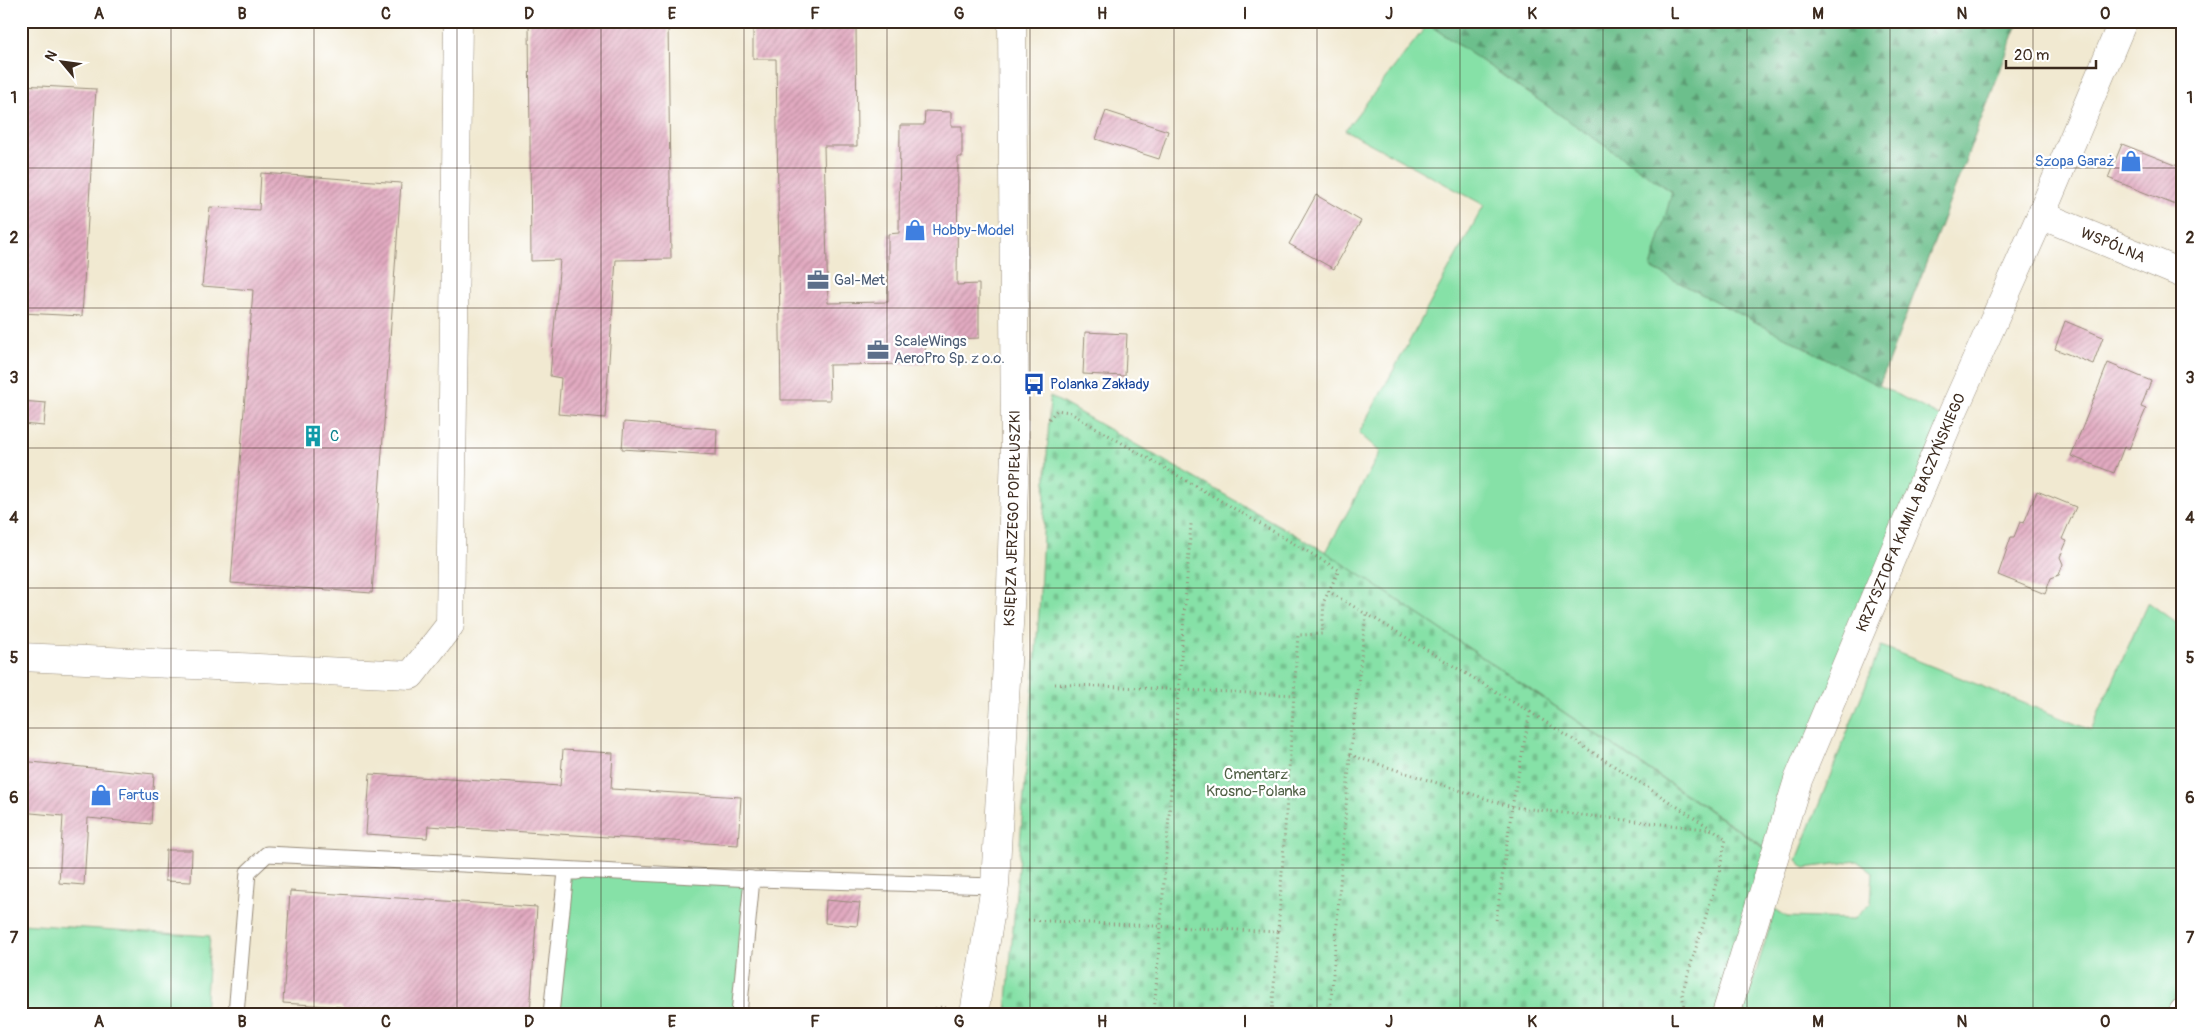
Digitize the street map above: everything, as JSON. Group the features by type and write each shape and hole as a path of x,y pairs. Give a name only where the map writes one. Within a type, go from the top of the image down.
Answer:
{"street":[{"path":"21,657 411,675 450,625 458,21"},
{"name":"KSIĘDZA JERZEGO POPIEŁUSZKI","path":"974,1014 996,886 1010,587 1015,448 1012,21"},
{"name":"KRZYSZTOFA KAMILA BACZYŃSKIEGO","path":"1726,1014 1798,780 1971,370 2042,215 2123,21"},
{"name":"WSPÓLNA","path":"2042,215 2183,274"}],"lane":[{"path":"236,1014 248,872 267,854 752,879"},
{"path":"552,1014 566,872 996,886"},
{"path":"739,1014 752,879"}],"path":[{"path":"1049,418 1057,410 1069,412 1320,557 1339,570 1324,601 1322,634 1298,635 1272,1014"},
{"path":"1154,1014 1191,524"},
{"path":"1328,591 1530,712 1726,839 1718,877 1682,994 1686,1014"},
{"path":"1330,1014 1350,755 1366,614"},
{"path":"1055,684 1294,695"},
{"path":"1496,921 1512,807 1530,712"},
{"path":"1350,755 1512,807 1714,830"},
{"path":"1028,920 1278,932"},
{"path":"927,1014 933,1010"}],"green space":[{"path":"1430,21 2019,21 1879,386 1651,268 1672,192 1428,24"},
{"path":"1428,24 1673,192 1651,268 1949,421 1775,854 1326,552 1380,452 1359,433 1484,205 1345,130"},
{"name":"Cmentarz Krosno-Polanka","path":"1050,396 1326,552 1769,851 1715,1014 1006,1014 1039,612"},
{"path":"2148,602 2183,628 2183,979 2168,1014 1743,1014 1775,909 1787,917 1854,919 1871,903 1873,873 1857,861 1805,868 1797,860 1881,646 2091,730"},
{"path":"566,872 752,879 737,1014 554,1014"},
{"path":"21,924 210,936 205,1014 21,1014"}],"building":[{"path":"529,21 668,21 671,259 616,260 605,418 558,414 561,378 550,376 560,260 531,261"},
{"path":"856,21 857,146 824,146 828,303 888,302 888,234 899,233 900,125 924,125 925,111 951,112 951,126 962,126 962,157 958,157 957,285 979,284 979,338 925,340 926,364 829,365 830,400 781,400 776,59 753,59 753,22"},
{"path":"21,85 96,89 82,316 21,313"},
{"path":"1106,111 1168,131 1159,159 1096,139"},
{"path":"2122,144 2183,168 2183,208 2108,178"},
{"name":"C","path":"261,173 401,183 372,593 231,583 253,290 202,286 210,207 259,210"},
{"path":"1316,195 1361,221 1334,269 1289,244"},
{"path":"2065,321 2103,337 2093,364 2055,349"},
{"path":"1085,332 1127,334 1125,376 1083,374"},
{"path":"2108,363 2151,381 2141,407 2146,409 2129,449 2124,447 2114,473 2071,456"},
{"path":"21,401 46,403 44,426 21,424"},
{"path":"624,422 717,429 716,455 622,449"},
{"path":"2037,491 2076,507 2062,539 2067,541 2060,557 2063,564 2059,575 2051,578 2045,594 1998,575 2011,537 2014,537 2020,522 2024,523"},
{"path":"563,750 613,753 611,789 741,797 738,845 428,826 427,838 366,834 370,774 560,786"},
{"path":"21,761 154,774 151,824 88,818 84,885 59,883 63,816 21,812"},
{"path":"166,850 192,850 191,882 165,881"},
{"path":"290,891 537,907 530,1014 342,1014 342,1007 283,1003"},
{"path":"826,900 860,903 857,926 825,923"}],"place":[{"name":"Szopa Garaż","path":"2131,161"},
{"name":"Hobby-Model","path":"915,230"},
{"name":"Gal-Met","path":"818,280"},
{"name":"ScaleWings AeroPro Sp. z o.o.","path":"878,350"},
{"name":"Polanka Zakłady","path":"1034,384"},
{"name":"C","path":"313,436"},
{"name":"Fartus","path":"101,795"}]}
